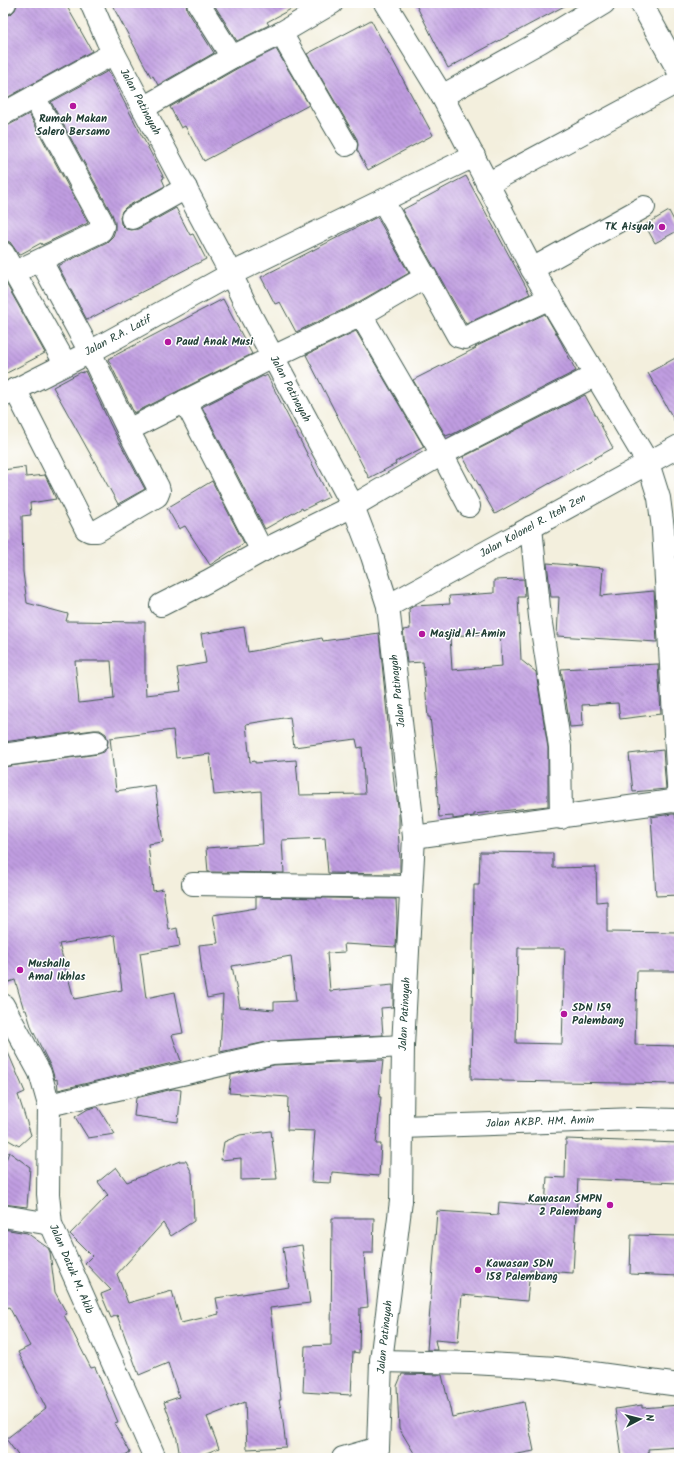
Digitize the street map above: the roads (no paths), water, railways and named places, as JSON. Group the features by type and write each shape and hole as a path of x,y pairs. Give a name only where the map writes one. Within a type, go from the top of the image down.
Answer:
{"street":[{"name":"Jalan Patinayah","path":"90,3 114,53 231,274 251,316 353,506 372,556 388,606 414,837 403,1046 401,1201 381,1361 381,1453"},
{"path":"198,3 232,57"},
{"path":"143,108 232,57 281,33 332,3"},
{"path":"442,96 540,42 604,3"},
{"path":"641,3 679,72"},
{"path":"392,5 474,156 487,184 532,269 648,463 659,498 663,529 679,802 414,837"},
{"path":"281,33 346,145"},
{"path":"3,114 114,53"},
{"path":"487,184 679,81"},
{"path":"15,272 102,231 103,226 34,97"},
{"name":"Jalan R.A. Latif","path":"9,393 90,352 231,274 474,156"},
{"path":"132,218 186,188"},
{"path":"383,201 458,336 466,338 550,298"},
{"path":"532,269 644,207"},
{"path":"3,253 15,272 65,364"},
{"path":"9,393 86,529 90,531 97,531 157,496 158,487 90,352 41,261"},
{"path":"128,430 273,357 361,315 426,277"},
{"path":"361,315 442,454 470,506"},
{"path":"161,605 262,551 353,506 442,454 596,375"},
{"path":"185,401 262,551"},
{"name":"Jalan Kolonel R. Iteh Zen","path":"388,606 679,446"},
{"path":"531,527 540,618 560,747 561,818"},
{"path":"3,755 96,742"},
{"path":"193,884 412,887"},
{"name":"Jalan Datuk M. Akib","path":"3,1005 40,1073 49,1105 48,1194 51,1224 155,1458"},
{"path":"49,1105 272,1053 403,1046"},
{"name":"Jalan AKBP. HM. Amin","path":"402,1126 637,1119 679,1120"},
{"path":"3,1216 51,1224"},
{"path":"381,1361 472,1363 556,1368 679,1385"},
{"path":"343,1458 381,1453"}],"place":[{"name":"Rumah Makan Salero Bersamo","path":"73,106"},
{"name":"TK Aisyah","path":"662,227"},
{"name":"Paud Anak Musi","path":"168,342"},
{"name":"Masjid Al-Amin","path":"422,634"},
{"name":"Mushalla Amal Ikhlas","path":"20,970"},
{"name":"SDN 159 Palembang","path":"564,1014"},
{"name":"Kawasan SMPN 2 Palembang","path":"610,1205"},
{"name":"Kawasan SDN 158 Palembang","path":"478,1270"}]}
